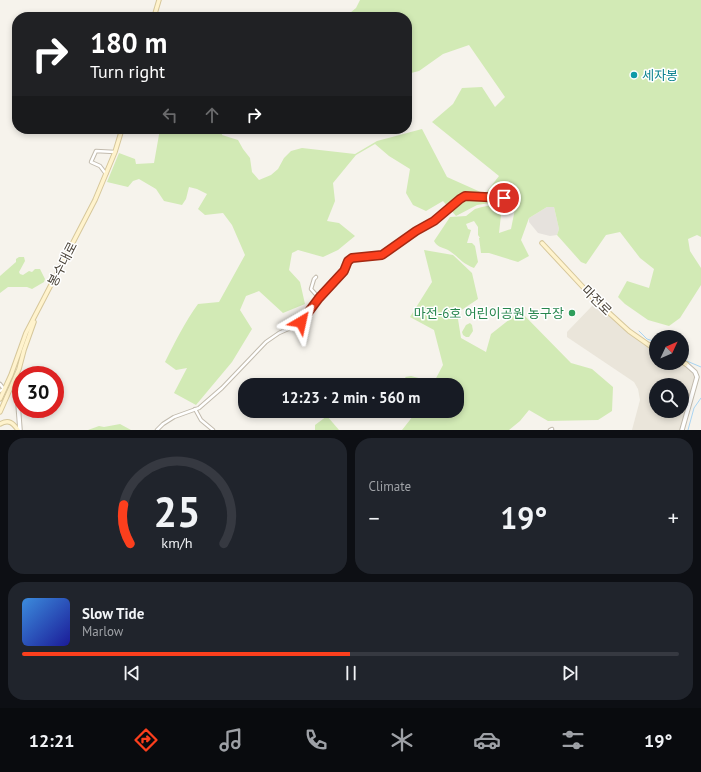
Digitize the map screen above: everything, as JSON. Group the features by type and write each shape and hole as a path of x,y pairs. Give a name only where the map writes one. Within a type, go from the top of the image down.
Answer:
{"main road":[{"path":"155,12 159,0"},
{"name":"봉수대로","path":"0,398 19,354 26,333 95,200 115,152 120,134"},
{"name":"마전로","path":"542,243 596,300 629,331 649,345"},
{"path":"20,366 38,312"},
{"path":"17,366 19,354"},
{"path":"0,412 12,386"},
{"path":"0,398 4,397 5,401"},
{"path":"0,424 8,421 13,423 19,430"}],"street":[{"path":"106,174 100,166 91,162 94,153 96,151 115,152"},
{"path":"157,430 174,417 195,409 222,388 266,342 279,333 301,322 319,298 344,271 348,261 352,258 382,255 416,231 434,221 465,196 504,198"},
{"path":"316,277 311,288 319,298"},
{"path":"682,430 697,377 696,372 689,367"},
{"path":"0,384 4,389 0,391"},
{"path":"195,409 200,420 213,430"},
{"path":"18,418 19,430"}],"shaded area":[{"path":"547,207 554,207 559,229 557,235 550,236 538,233 529,222 529,218"},
{"path":"594,304 628,333 649,347 649,370 689,370 689,369 693,372 695,378 689,399 689,378 649,378 649,418 683,418 680,430 632,430 640,400 638,389 634,382 567,337 567,332"}],"green space":[{"path":"360,0 701,0 701,237 697,235 688,239 690,251 701,268 701,285 680,318 669,326 648,320 625,304 618,297 627,281 649,288 654,269 640,258 620,232 606,235 586,264 581,262 557,235 559,229 554,207 547,207 529,218 521,240 529,256 518,262 489,253 481,253 478,227 474,221 466,224 468,229 471,230 467,243 472,243 475,246 478,262 474,268 470,266 448,250 438,246 434,241 450,217 466,216 475,209 497,204 502,206 499,233 511,229 517,199 477,205 456,216 443,201 426,211 413,205 406,193 410,169 389,156 375,144 356,155 333,183 335,201 327,221 339,223 355,236 338,250 323,257 298,250 292,253 289,270 300,282 305,304 283,313 259,291 246,296 240,310 252,329 232,362 196,405 174,393 187,368 176,370 165,362 184,325 198,304 219,302 245,255 232,225 223,213 205,215 198,209 207,194 189,187 186,199 182,205 164,201 156,189 139,179 133,181 128,187 107,182 119,153 135,159 136,164 154,163 159,134 222,134 238,140 250,158 252,172 259,180 271,175 278,169 284,158 291,151 302,148 355,154 377,141 403,134 412,134 412,132 422,129 447,177 485,194 499,176 432,122 453,104 462,88 482,87 495,107 505,97 469,45 443,54 419,71 412,73 412,12 351,12 356,8"},
{"path":"424,250 453,255 472,273 478,299 457,313 461,338 486,352 491,334 520,311 571,363 592,369 613,387 612,411 598,420 548,421 529,410 520,421 509,430 402,430 411,418 464,418 464,378 436,378 443,365 434,330 410,317 432,282"},
{"path":"19,257 24,257 25,261 19,272 20,274 23,275 29,271 32,272 35,269 40,269 45,279 44,282 32,289 27,287 8,287 0,293 0,276 16,262 16,259"},
{"path":"470,323 473,331 469,337 466,337 462,332 466,325"},
{"path":"411,376 419,378 405,377"},
{"path":"324,418 329,418 339,430 315,430 315,425"},
{"path":"120,424 131,430 88,430 99,426 104,427"}],"waterway":[{"path":"639,331 649,340"},
{"path":"689,362 701,367"},
{"path":"688,430 694,408 701,398"}],"place":[{"name":"세자봉","path":"634,75"},
{"name":"마전-6호 어린이공원 농구장","path":"572,313"}],"route":[{"path":"301,322 319,298 344,271 350,259 354,257 359,258 382,255 416,231 434,221 465,196 504,198"}]}
